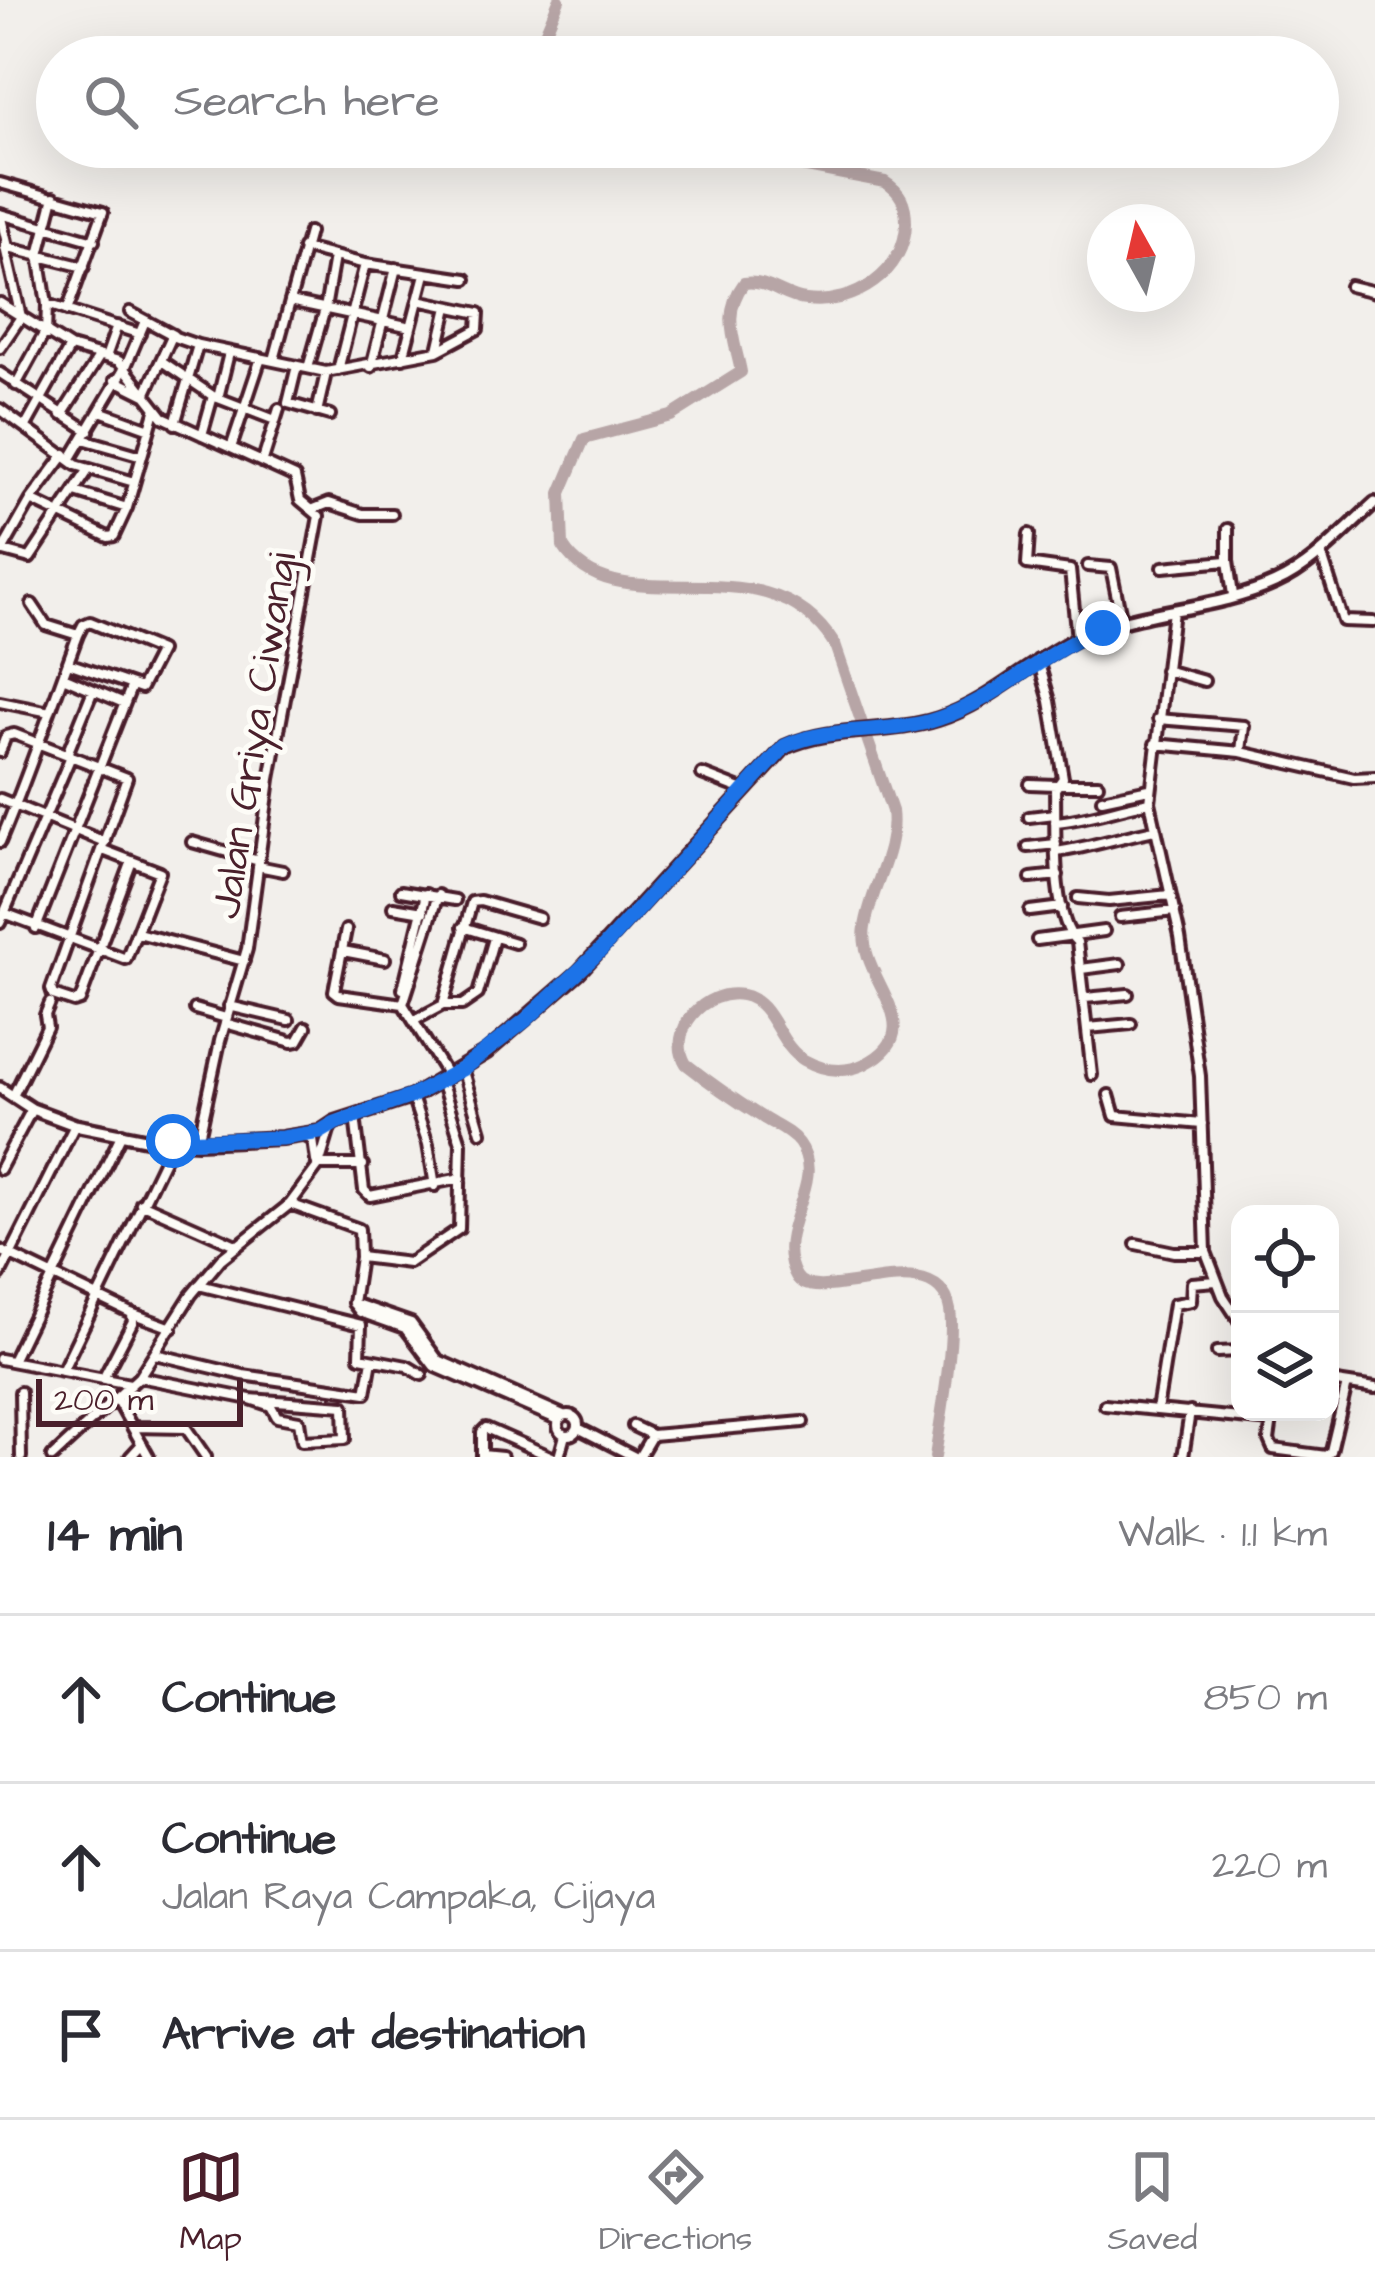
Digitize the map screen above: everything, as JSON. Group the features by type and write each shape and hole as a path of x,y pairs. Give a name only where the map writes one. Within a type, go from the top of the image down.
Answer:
{"main road":[{"path":"0,1088 32,1109 75,1125 198,1142 320,1132 412,1096 462,1069 526,1020 590,961 785,746 829,734 904,728 939,719 990,695 1077,639 1122,622 1282,580 1321,553 1375,503"}],"street":[{"path":"0,183 102,211 67,310"},
{"path":"16,385 45,334 47,304 39,255 54,197"},
{"path":"0,348 21,317 0,214 94,241"},
{"path":"274,360 309,232"},
{"path":"4,247 85,267"},
{"path":"304,248 365,264 466,279"},
{"path":"330,416 288,404 325,310 334,257"},
{"path":"338,370 365,264"},
{"path":"370,367 396,268"},
{"path":"402,360 425,274"},
{"path":"0,292 13,286"},
{"path":"1350,286 1375,292"},
{"path":"130,312 198,345 326,372 437,351 478,329 479,313 418,300"},
{"path":"289,301 411,327"},
{"path":"0,303 70,347 126,366"},
{"path":"47,304 140,334"},
{"path":"437,351 448,307"},
{"path":"89,469 30,558 1,551 31,500 86,435 145,322"},
{"path":"62,415 117,326"},
{"path":"115,380 146,395 163,362 167,339 175,336"},
{"path":"441,336 462,341"},
{"path":"176,424 198,345"},
{"path":"26,426 70,347"},
{"path":"202,435 230,352"},
{"path":"231,448 261,358"},
{"path":"163,362 215,397 275,420"},
{"name":"Jalan Griya Ciwangi","path":"126,366 155,411 295,477 300,500 320,518 289,663 244,961 198,1142"},
{"path":"317,412 326,372"},
{"path":"0,373 86,435 142,456"},
{"path":"0,409 89,469 134,482"},
{"path":"262,460 279,409"},
{"path":"31,500 111,537 127,508 155,411"},
{"path":"100,412 150,429"},
{"path":"75,492 127,508"},
{"path":"314,509 329,503 363,514 392,514"},
{"path":"1228,529 1233,596"},
{"path":"1029,534 1027,564 1070,570 1077,639"},
{"path":"1321,553 1343,621 1373,622"},
{"path":"1163,566 1228,560"},
{"path":"1088,566 1111,568 1122,622"},
{"path":"32,604 46,625 78,635"},
{"path":"1173,609 1150,802 1175,911 1200,1076 1206,1252 1235,1313"},
{"path":"0,842 82,625 90,622 160,651 144,687 68,663"},
{"path":"1038,660 1058,739 1063,778 1057,784 1055,818 1058,875 1069,935 1077,942 1092,1075"},
{"path":"1165,670 1204,681"},
{"path":"63,676 124,703"},
{"path":"36,928 132,685"},
{"path":"0,799 46,818 76,831 160,874 126,959 2,918 46,818 93,690"},
{"path":"0,702 50,712"},
{"path":"1158,719 1244,726 1241,752"},
{"path":"0,752 9,734 127,780 66,940 53,995 80,1000 132,861"},
{"path":"1155,744 1241,752 1354,778 1375,777"},
{"path":"702,774 743,790"},
{"path":"1030,784 1098,784"},
{"path":"1102,799 1149,789"},
{"path":"1028,817 1087,819 1112,808 1150,802"},
{"path":"1028,847 1099,847 1107,839 1154,830"},
{"path":"192,842 283,871"},
{"path":"1030,878 1058,875"},
{"path":"401,891 455,900"},
{"path":"402,1003 426,894"},
{"path":"402,1003 438,896"},
{"path":"1078,898 1109,901 1170,896"},
{"path":"443,1005 469,906 475,900 539,918"},
{"path":"393,907 424,912"},
{"path":"1030,911 1062,907"},
{"path":"1120,917 1175,911"},
{"path":"463,928 515,943"},
{"path":"346,930 334,991 402,1003 444,1079 461,1143 457,1233 440,1239 410,1263 360,1257"},
{"path":"1037,940 1104,931"},
{"path":"138,933 244,961"},
{"path":"415,1020 443,1005 461,1005 478,994 494,938"},
{"path":"343,951 385,959"},
{"path":"1081,969 1120,964"},
{"path":"1084,998 1128,994"},
{"path":"13,1096 47,1027 50,1003"},
{"path":"230,1006 289,1020"},
{"path":"195,1009 292,1042 298,1041 306,1027"},
{"path":"1088,1028 1131,1024"},
{"path":"462,1069 481,1132"},
{"path":"1109,1095 1114,1116 1202,1124"},
{"path":"412,1096 428,1144 435,1186"},
{"path":"0,1169 32,1109"},
{"path":"355,1116 364,1190 370,1196 461,1178"},
{"path":"52,1457 135,1381 199,1285 236,1245 290,1204 316,1168 326,1133 335,1123"},
{"path":"0,1275 5,1252 75,1125"},
{"path":"12,1361 122,1133"},
{"path":"301,1134 313,1140 316,1168"},
{"path":"63,1369 173,1141"},
{"path":"316,1168 363,1165"},
{"path":"141,1203 236,1245"},
{"path":"290,1204 360,1231 353,1304 360,1312 408,1325 434,1366 574,1418 578,1429 637,1457 652,1435"},
{"path":"1136,1244 1174,1252 1206,1252"},
{"path":"5,1252 172,1328"},
{"path":"1157,1410 1174,1304 1190,1301 1192,1283 1216,1281"},
{"path":"199,1285 361,1324 360,1357 407,1366 422,1375"},
{"path":"104,1377 133,1321 131,1313"},
{"path":"1217,1352 1231,1351"},
{"path":"155,1354 243,1375 366,1393 372,1360"},
{"path":"0,1359 250,1399 344,1406 345,1439 327,1439 326,1457"},
{"path":"1339,1383 1375,1388"},
{"path":"1272,1421 1273,1449 1327,1456 1347,1384"},
{"path":"20,1392 21,1457"},
{"path":"118,1398 149,1457"},
{"path":"250,1399 273,1407 277,1417 299,1421 302,1441 326,1443"},
{"path":"1106,1405 1231,1414"},
{"path":"1183,1457 1190,1412"},
{"path":"561,1417 559,1430 565,1435 578,1429"},
{"path":"633,1426 652,1435 803,1422"},
{"path":"135,1427 186,1428 206,1457"},
{"path":"502,1457 482,1456 486,1428 556,1457 565,1435"},
{"path":"130,1457 142,1444"}],"waterway":[{"path":"544,36 559,0"},
{"path":"812,168 885,182 899,194 906,222 897,256 874,282 842,297 806,300 744,283 731,316 741,372 671,416 584,439 561,493 563,546 587,570 619,582 733,587 771,595 806,612 835,645 892,811 891,841 868,912 865,946 894,1019 894,1035 885,1050 865,1064 827,1069 795,1053 753,999 728,995 693,1014 681,1038 681,1051 686,1064 799,1143 808,1174 790,1241 796,1276 808,1285 826,1286 901,1277 924,1280 941,1290 950,1310 950,1341 935,1457"}],"route":[{"path":"173,1141 282,1138 320,1132 441,1081 488,1052 579,972 785,746 829,734 904,728 939,719 990,695 1038,660 1103,628"}]}
